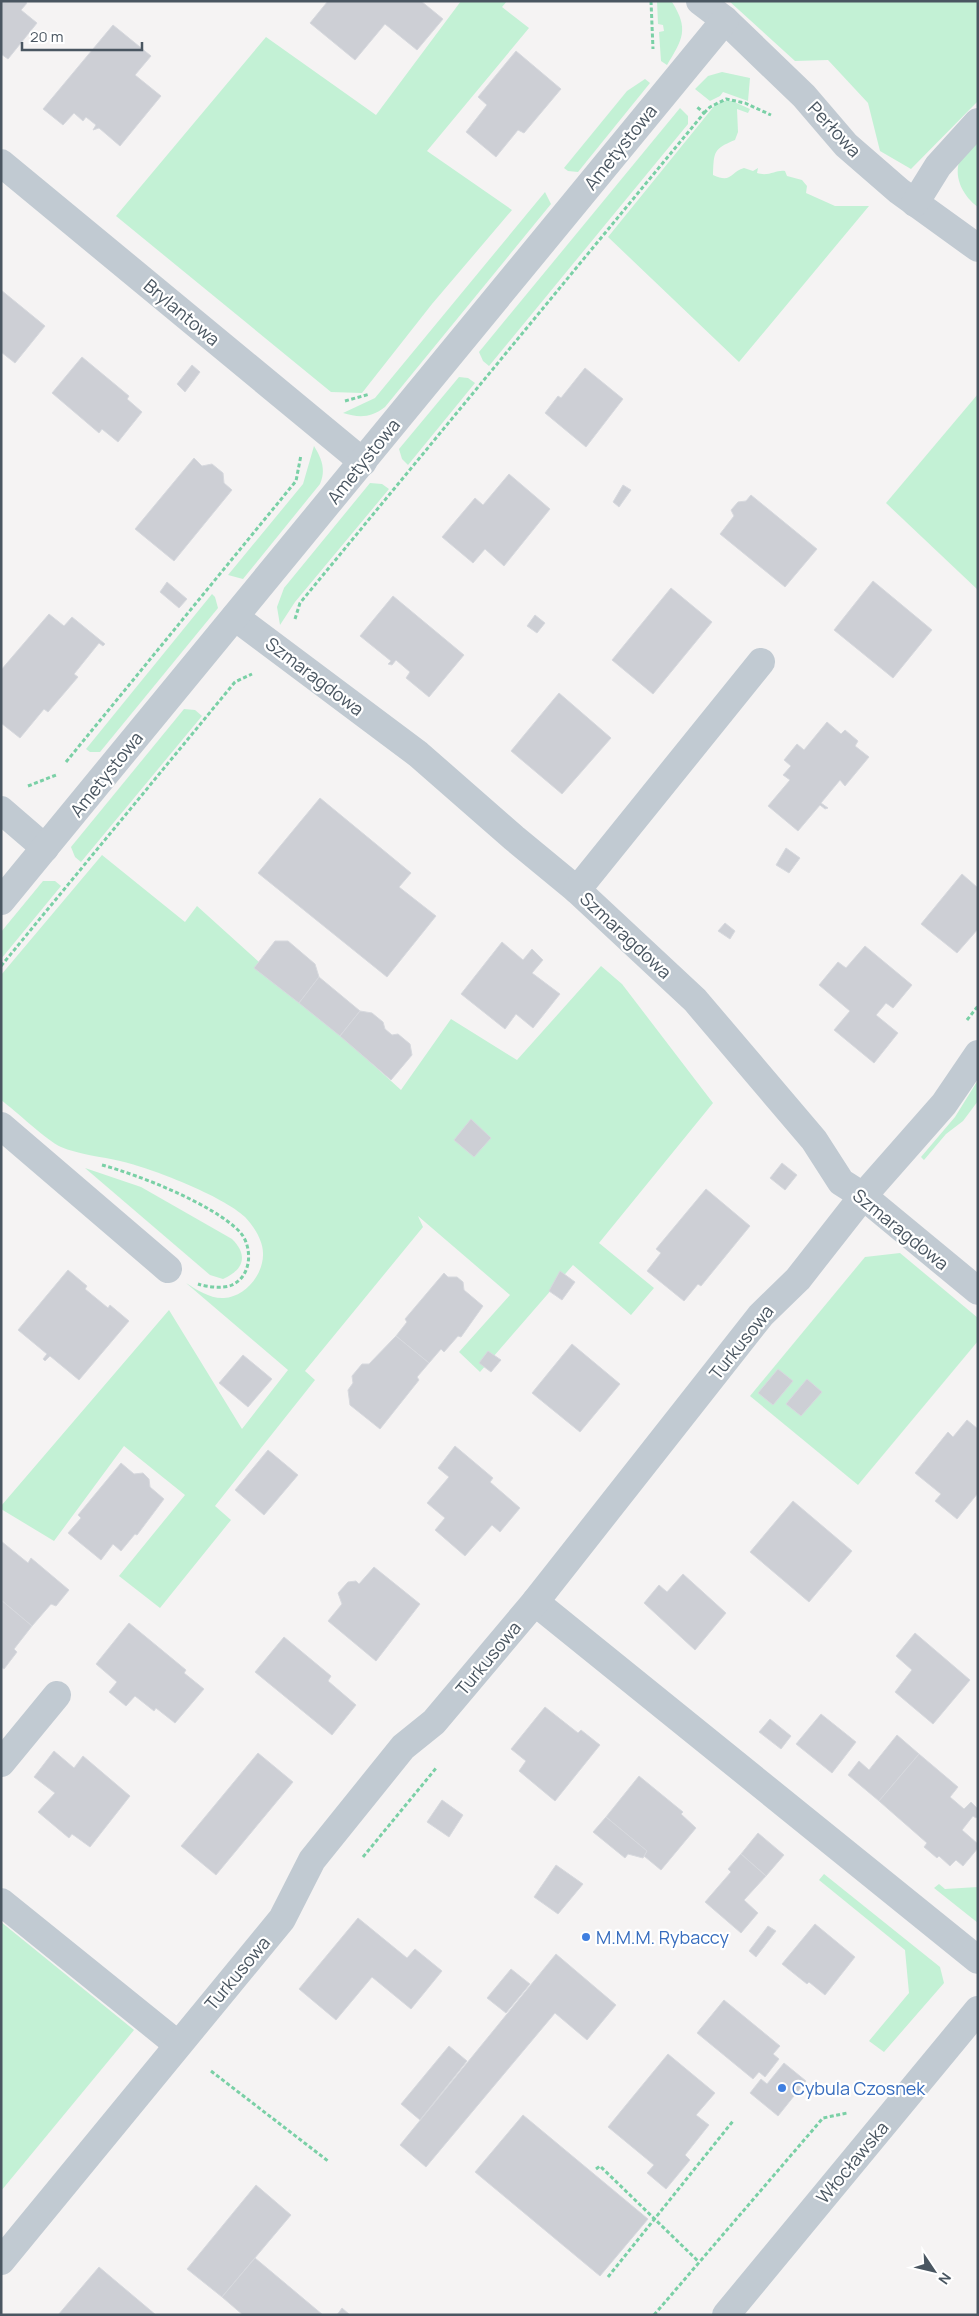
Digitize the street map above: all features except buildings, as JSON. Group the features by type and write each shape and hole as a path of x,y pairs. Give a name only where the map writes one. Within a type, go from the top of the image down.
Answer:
{"street":[{"name":"Perłowa","path":"700,1 725,20 804,96 846,145 915,203 978,248"},
{"name":"Ametystowa","path":"1,901 725,20"},
{"path":"915,203 938,166 978,122"},
{"name":"Brylantowa","path":"1,163 363,462"},
{"name":"Szmaragdowa","path":"236,617 418,754 577,890 695,1000 814,1140 841,1182 863,1196 978,1292"},
{"path":"577,890 761,662"},
{"path":"1,810 45,848"},
{"name":"Turkusowa","path":"1,2261 177,2044 282,1919 318,1852 403,1747 434,1722 535,1602 761,1315 798,1279 863,1196 944,1104 978,1054"},
{"path":"1,1126 168,1269"},
{"path":"535,1602 978,1960"},
{"path":"1,1763 57,1695"},
{"path":"1,1902 177,2044"},
{"name":"Włocławska","path":"726,2315 978,2010"}],"path":[{"path":"704,113 710,106 726,99 745,103 778,119"},
{"path":"1,966 235,682 263,668 277,646 290,631 300,603 402,481"},
{"path":"100,1164 136,1177 213,1212 242,1234 248,1245 250,1257 247,1267 241,1278 232,1285 223,1287 202,1285 168,1269"},
{"path":"211,2071 328,2161"},
{"path":"654,2315 823,2118 852,2112"},
{"path":"608,2277 733,2122"},
{"path":"596,2169 600,2166 699,2262"}],"green space":[{"path":"461,1 507,1 502,7 529,28 427,151 512,210 432,304 362,393 331,392 116,216 266,37 376,115"},
{"path":"657,1 672,2 681,20 682,34 680,41 667,65 661,61 659,32 664,31 663,25 658,24"},
{"path":"729,1 978,1 978,101 911,169 880,151 868,103 828,60 795,61"},
{"path":"722,72 750,78 748,101 723,92 720,96 710,101 695,89 708,76"},
{"path":"645,79 650,83 578,172 568,171 564,168 627,91"},
{"path":"723,101 732,101 750,109 748,113 737,109 738,132 735,140 722,146 716,152 713,175 727,178 744,168 753,171 758,168 757,173 761,174 785,171 787,176 802,180 807,186 806,193 835,206 869,206 739,362 608,237 715,105"},
{"path":"680,108 688,116 688,124 489,366 483,361 479,352"},
{"path":"978,131 978,207 968,198 961,187 958,168 962,154"},
{"path":"545,192 551,204 385,407 380,411 365,416 343,413 375,398"},
{"path":"459,377 468,378 475,383 408,465 402,459 399,449"},
{"path":"978,394 978,590 886,503"},
{"path":"314,446 322,465 323,474 320,484 243,579 228,575 303,484"},
{"path":"370,483 382,484 389,489 295,602 280,625 277,607 284,588"},
{"path":"212,594 215,597 218,608 100,752 90,752 86,749"},
{"path":"184,709 195,710 202,716 81,862 75,857 71,847"},
{"path":"102,855 185,922 197,906 401,1090 451,1019 517,1060 601,966 622,984 713,1103 599,1243 654,1288 631,1315 573,1265 480,1372 459,1352 510,1295 418,1216 423,1227 305,1371 315,1380 215,1506 231,1520 160,1608 119,1576 185,1495 124,1446 54,1541 1,1509 1,1506 169,1310 242,1429 288,1370 186,1283 209,1296 224,1298 239,1294 252,1283 260,1269 263,1248 252,1225 245,1217 221,1200 167,1176 120,1161 61,1147 47,1138 1,1100 1,975"},
{"path":"43,881 55,881 61,886 1,959 1,932"},
{"path":"978,1080 978,1101 963,1121 946,1134 924,1160 921,1157 955,1117"},
{"path":"85,1168 141,1187 232,1239 241,1251 242,1257 239,1267 223,1279 210,1275"},
{"path":"900,1253 978,1318 978,1341 858,1485 750,1396 865,1257"},
{"path":"824,1874 940,1967 944,1983 884,2052 869,2041 909,1993 905,1950 819,1880"},
{"path":"939,1884 945,1889 978,1887 978,1923 934,1888"},
{"path":"1,1922 134,2030 1,2191"}],"place":[{"name":"M.M.M. Rybaccy","path":"586,1937"},
{"name":"Cybula Czosnek","path":"782,2088"}]}
